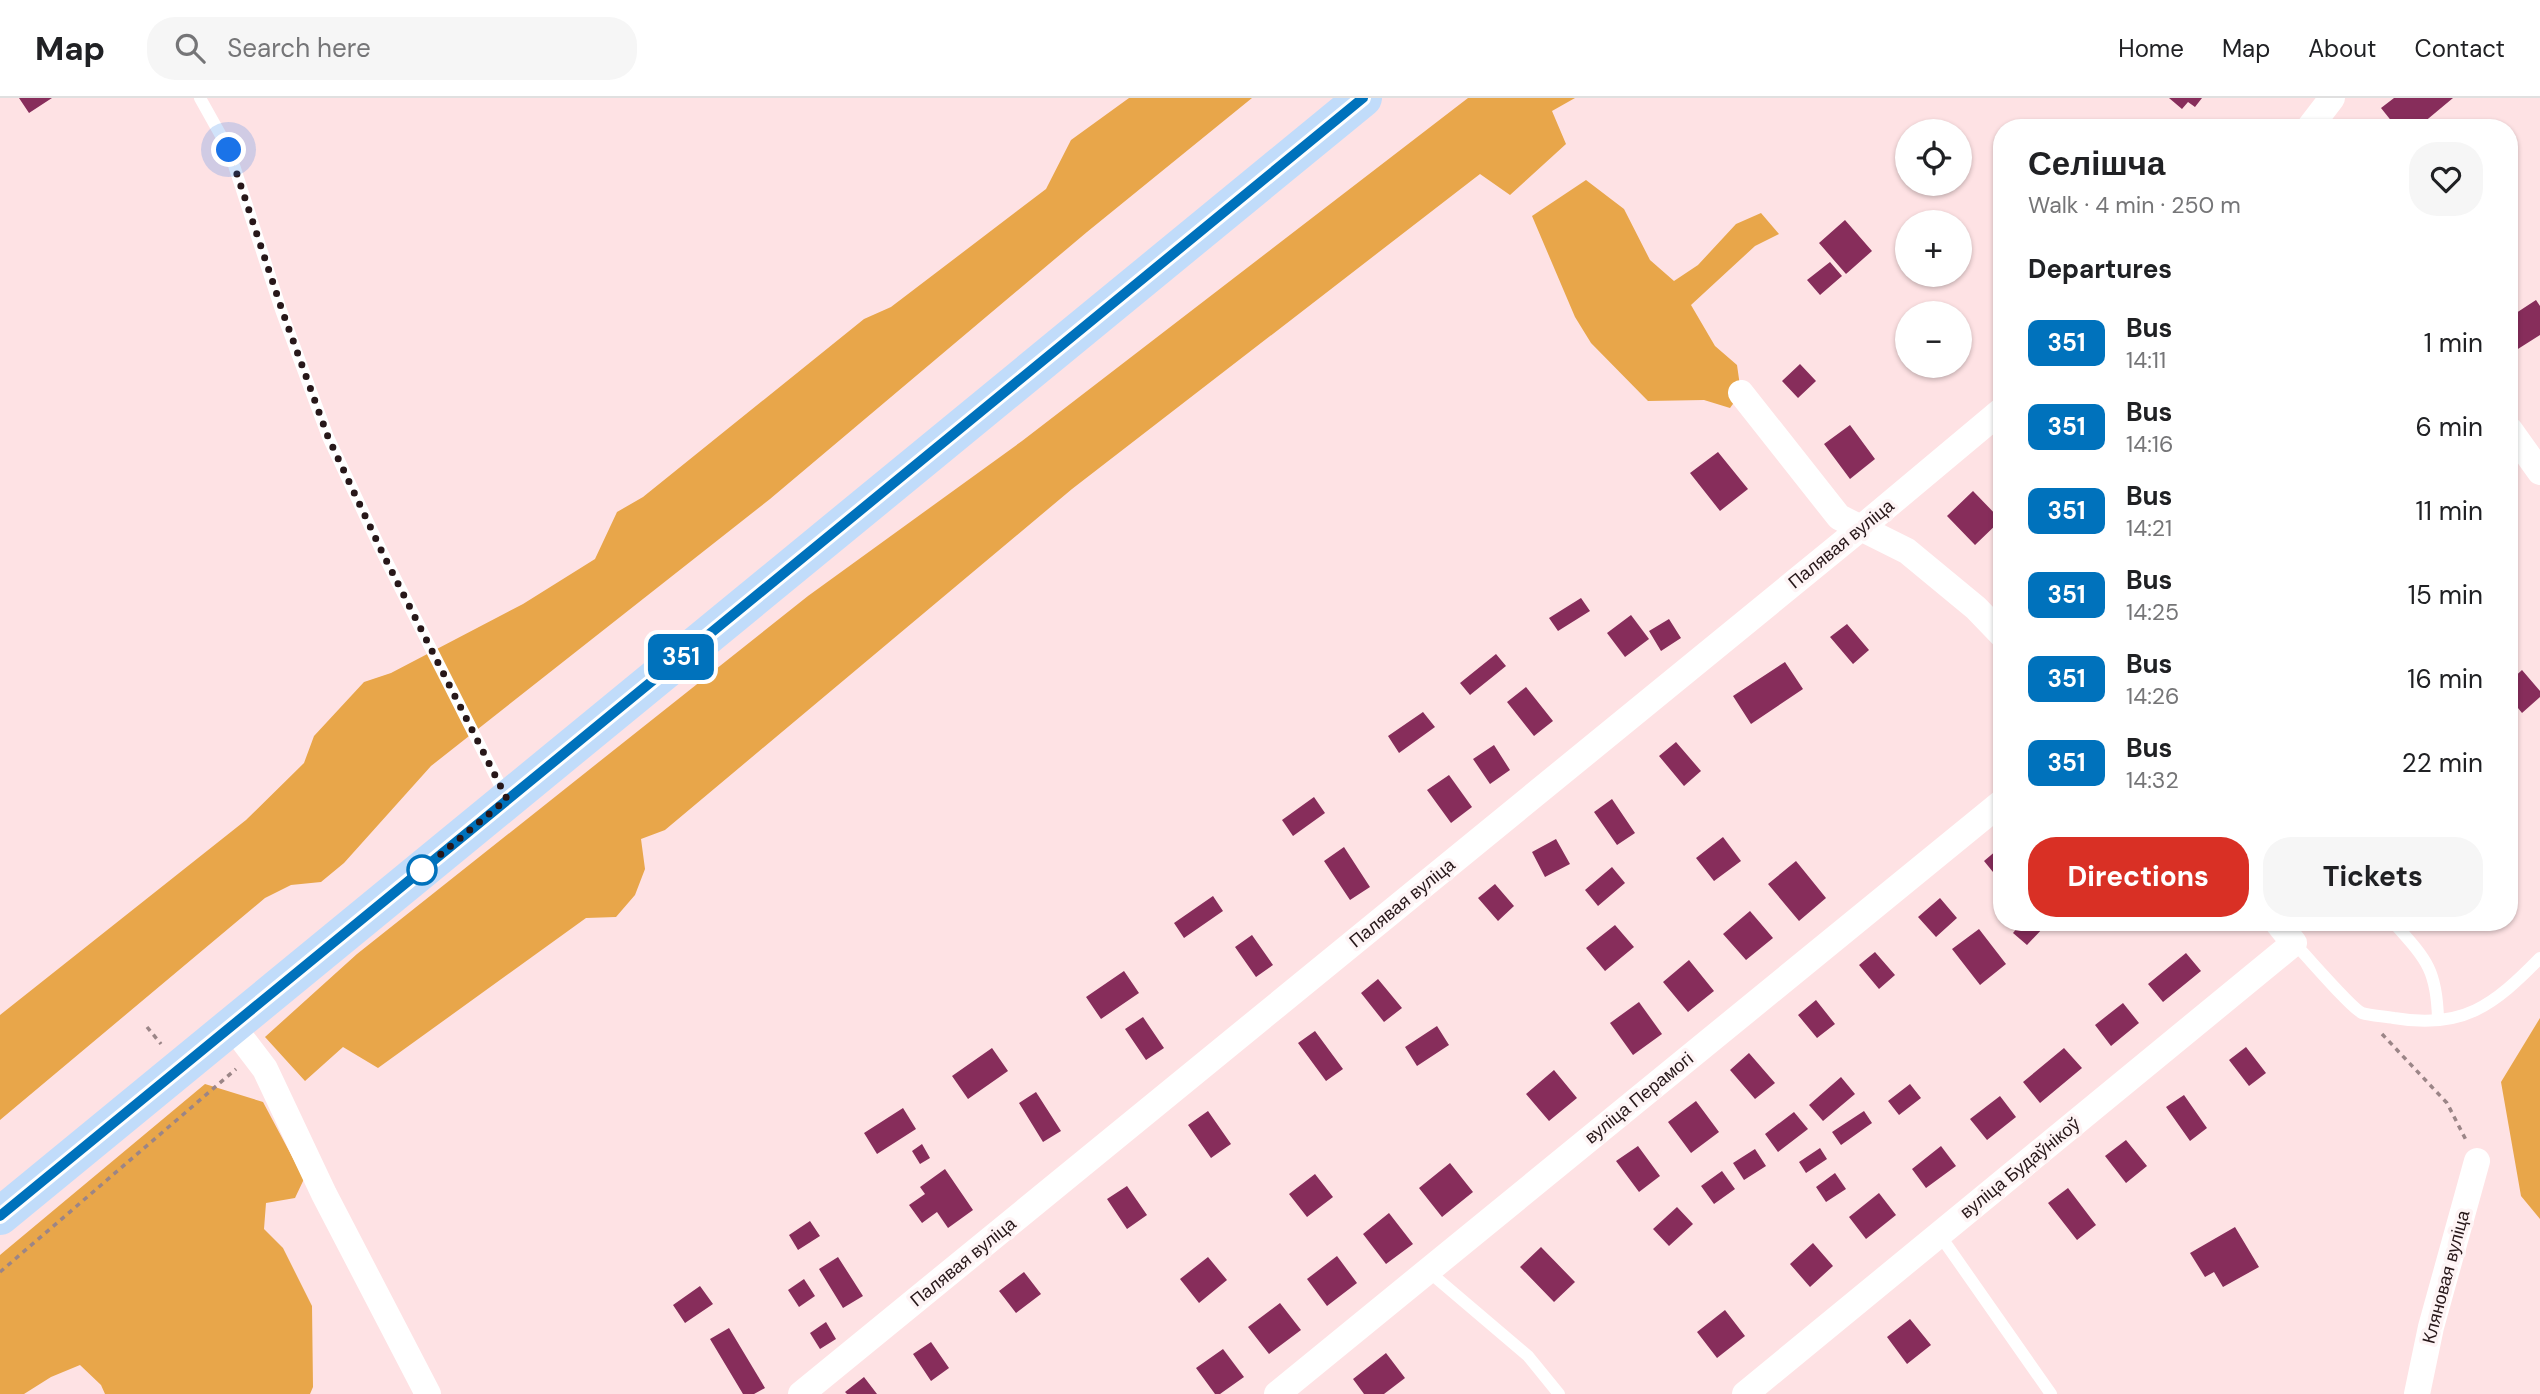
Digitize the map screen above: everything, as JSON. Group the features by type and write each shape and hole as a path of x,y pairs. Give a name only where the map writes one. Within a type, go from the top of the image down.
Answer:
{"main road":[{"path":"0,1216 243,1040 507,799 1363,98"}],"street":[{"path":"2316,119 2332,98"},
{"path":"1741,393 1839,517 1907,551 1976,608 1993,626"},
{"name":"Палявая вуліца","path":"801,1394 1993,418"},
{"path":"2518,441 2540,472"},
{"name":"вуліца Перамогі","path":"1277,1394 1993,809"},
{"path":"2284,931 2294,943"},
{"name":"вуліца Будаўнікоў","path":"1745,1394 2294,943"},
{"path":"243,1040 265,1069 324,1195 428,1394"},
{"name":"Кляновая вуліца","path":"2417,1394 2431,1327 2477,1161"}],"lane":[{"path":"200,98 229,150 328,437 383,554 507,799"},
{"path":"2401,931 2423,956 2433,974 2438,993 2438,1020"},
{"path":"2294,943 2361,1012 2404,1020 2438,1020 2472,1014 2507,992 2540,958"},
{"path":"1939,1234 2051,1394"},
{"path":"1428,1271 1528,1356 1559,1394"}],"path":[{"path":"2361,1012 2447,1103 2477,1161"},
{"path":"0,1272 243,1040"}],"shaded area":[{"path":"1129,98 1252,98 1087,232 770,499 431,766 344,863 321,882 291,885 265,898 0,1120 0,1015 246,820 304,763 314,736 364,682 391,673 523,604 595,559 617,512 643,497 864,319 891,307 1046,189 1071,140"},
{"path":"1468,98 1575,98 1552,111 1566,144 1510,195 1480,174 1072,489 665,830 641,839 645,869 635,895 616,917 586,918 378,1068 343,1047 305,1081 265,1037 357,954 808,596 1022,441"},
{"path":"1586,180 1624,209 1650,260 1674,281 1698,265 1736,224 1761,213 1779,234 1755,246 1691,305 1715,346 1737,365 1741,393 1730,408 1704,400 1648,401 1591,343 1575,317 1532,216"},
{"path":"2540,1018 2540,1219 2521,1196 2501,1082"},
{"path":"205,1084 263,1102 304,1179 295,1198 266,1203 264,1229 283,1248 312,1306 313,1387 310,1394 105,1394 101,1385 80,1365 51,1377 24,1394 0,1394 0,1255"}],"building":[{"path":"19,98 52,98 29,113"},
{"path":"2169,98 2202,98 2195,107 2188,102 2182,109"},
{"path":"2394,98 2453,98 2428,119 2390,119 2381,108"},
{"path":"1845,220 1872,251 1846,274 1819,243"},
{"path":"1830,262 1842,276 1820,295 1807,280"},
{"path":"2536,300 2540,306 2540,335 2518,349 2518,312"},
{"path":"1800,364 1816,381 1798,398 1782,381"},
{"path":"1850,425 1875,459 1850,479 1824,444"},
{"path":"1718,452 1748,489 1720,511 1690,473"},
{"path":"1973,491 1993,512 1993,528 1975,545 1947,516"},
{"path":"1581,598 1590,611 1558,631 1549,618"},
{"path":"1631,615 1649,639 1625,657 1607,633"},
{"path":"1669,619 1681,638 1661,651 1649,631"},
{"path":"1847,624 1869,650 1853,664 1830,637"},
{"path":"1496,654 1506,666 1470,695 1460,683"},
{"path":"1785,662 1803,689 1751,724 1733,696"},
{"path":"2522,670 2540,691 2540,697 2522,713 2518,708 2518,674"},
{"path":"1526,687 1553,721 1534,736 1507,702"},
{"path":"1423,712 1435,727 1399,753 1388,736"},
{"path":"1676,742 1701,771 1684,786 1659,756"},
{"path":"1494,745 1510,770 1490,784 1473,759"},
{"path":"1449,775 1472,807 1451,823 1427,790"},
{"path":"1314,797 1325,813 1293,836 1282,820"},
{"path":"1612,799 1635,833 1617,845 1594,812"},
{"path":"1723,837 1741,861 1714,881 1696,858"},
{"path":"1556,839 1570,864 1545,877 1532,852"},
{"path":"1344,847 1370,887 1350,900 1324,861"},
{"path":"1993,853 1993,872 1984,861"},
{"path":"1796,861 1826,898 1799,921 1768,884"},
{"path":"1612,867 1625,883 1598,906 1585,890"},
{"path":"1495,884 1514,906 1498,921 1478,898"},
{"path":"1213,896 1223,911 1184,938 1174,923"},
{"path":"1940,898 1957,918 1936,937 1918,917"},
{"path":"1750,911 1773,938 1746,960 1723,934"},
{"path":"1615,925 1634,947 1605,971 1586,948"},
{"path":"1979,929 2006,964 1980,985 1952,949"},
{"path":"2015,931 2040,931 2027,945 2013,933"},
{"path":"1252,935 1273,965 1256,977 1235,947"},
{"path":"1875,952 1895,975 1879,989 1859,965"},
{"path":"2186,953 2201,971 2163,1002 2148,984"},
{"path":"1689,960 1714,991 1688,1012 1663,982"},
{"path":"1124,971 1139,993 1101,1019 1086,997"},
{"path":"1378,979 1402,1008 1384,1022 1361,993"},
{"path":"1816,1000 1835,1024 1817,1038 1798,1015"},
{"path":"1639,1002 1662,1034 1633,1055 1610,1023"},
{"path":"2123,1003 2139,1023 2111,1046 2095,1025"},
{"path":"1143,1017 1164,1048 1146,1060 1125,1029"},
{"path":"1437,1026 1449,1045 1417,1066 1405,1047"},
{"path":"1315,1031 1343,1069 1326,1081 1298,1043"},
{"path":"2246,1047 2266,1073 2249,1086 2229,1060"},
{"path":"992,1048 1008,1071 968,1099 952,1076"},
{"path":"2064,1048 2082,1068 2040,1103 2023,1082"},
{"path":"1749,1053 1775,1083 1755,1099 1730,1070"},
{"path":"1554,1070 1577,1098 1549,1121 1526,1094"},
{"path":"1841,1077 1855,1094 1823,1121 1809,1105"},
{"path":"1910,1084 1921,1098 1899,1115 1888,1101"},
{"path":"1036,1092 1061,1131 1043,1142 1019,1103"},
{"path":"2184,1095 2207,1128 2190,1141 2166,1107"},
{"path":"2000,1096 2016,1117 1987,1140 1970,1119"},
{"path":"1696,1101 1719,1132 1691,1153 1668,1122"},
{"path":"903,1108 916,1129 877,1154 864,1133"},
{"path":"1208,1111 1231,1144 1211,1158 1188,1125"},
{"path":"1864,1111 1872,1123 1841,1145 1832,1132"},
{"path":"1794,1112 1808,1129 1778,1152 1765,1134"},
{"path":"2126,1140 2147,1166 2126,1183 2105,1156"},
{"path":"922,1144 930,1158 920,1164 912,1151"},
{"path":"1638,1146 1660,1176 1639,1192 1616,1161"},
{"path":"1941,1146 1956,1166 1926,1188 1912,1169"},
{"path":"1820,1148 1827,1159 1806,1173 1799,1162"},
{"path":"1755,1149 1766,1166 1744,1180 1733,1163"},
{"path":"1450,1163 1473,1192 1442,1217 1419,1188"},
{"path":"945,1169 973,1210 948,1228 937,1212 922,1223 909,1205 925,1194 920,1187"},
{"path":"1722,1171 1735,1189 1714,1204 1701,1186"},
{"path":"1835,1173 1846,1189 1826,1202 1816,1187"},
{"path":"1315,1174 1333,1197 1307,1217 1289,1194"},
{"path":"1127,1186 1147,1215 1127,1229 1107,1199"},
{"path":"2068,1188 2096,1225 2077,1240 2048,1203"},
{"path":"1879,1193 1896,1215 1866,1239 1849,1217"},
{"path":"1677,1207 1693,1224 1669,1246 1653,1229"},
{"path":"1389,1213 1413,1244 1386,1264 1363,1234"},
{"path":"810,1221 820,1236 798,1250 789,1235"},
{"path":"2235,1227 2259,1267 2223,1287 2214,1272 2205,1277 2190,1253"},
{"path":"1813,1243 1833,1266 1810,1287 1790,1264"},
{"path":"1541,1247 1575,1282 1554,1302 1520,1267"},
{"path":"1337,1256 1357,1283 1327,1306 1307,1279"},
{"path":"838,1257 863,1296 843,1308 819,1269"},
{"path":"1208,1257 1227,1280 1199,1303 1180,1279"},
{"path":"1024,1272 1041,1294 1016,1313 999,1291"},
{"path":"804,1279 815,1296 799,1307 788,1290"},
{"path":"700,1286 713,1304 685,1323 673,1305"},
{"path":"1280,1303 1301,1330 1269,1354 1248,1327"},
{"path":"1725,1310 1745,1336 1717,1358 1697,1332"},
{"path":"1910,1319 1931,1345 1907,1364 1887,1337"},
{"path":"826,1322 836,1339 820,1349 810,1333"},
{"path":"729,1328 765,1388 754,1394 743,1394 710,1339"},
{"path":"931,1342 949,1368 931,1381 913,1354"},
{"path":"1223,1349 1244,1377 1220,1394 1215,1394 1196,1368"},
{"path":"1386,1353 1405,1378 1384,1394 1364,1394 1353,1379"},
{"path":"864,1377 877,1394 845,1392"}],"bus line":[{"name":"351","path":"0,1216 1363,98"}],"route":[{"path":"229,150 328,437 383,554 507,799 422,870"}]}
